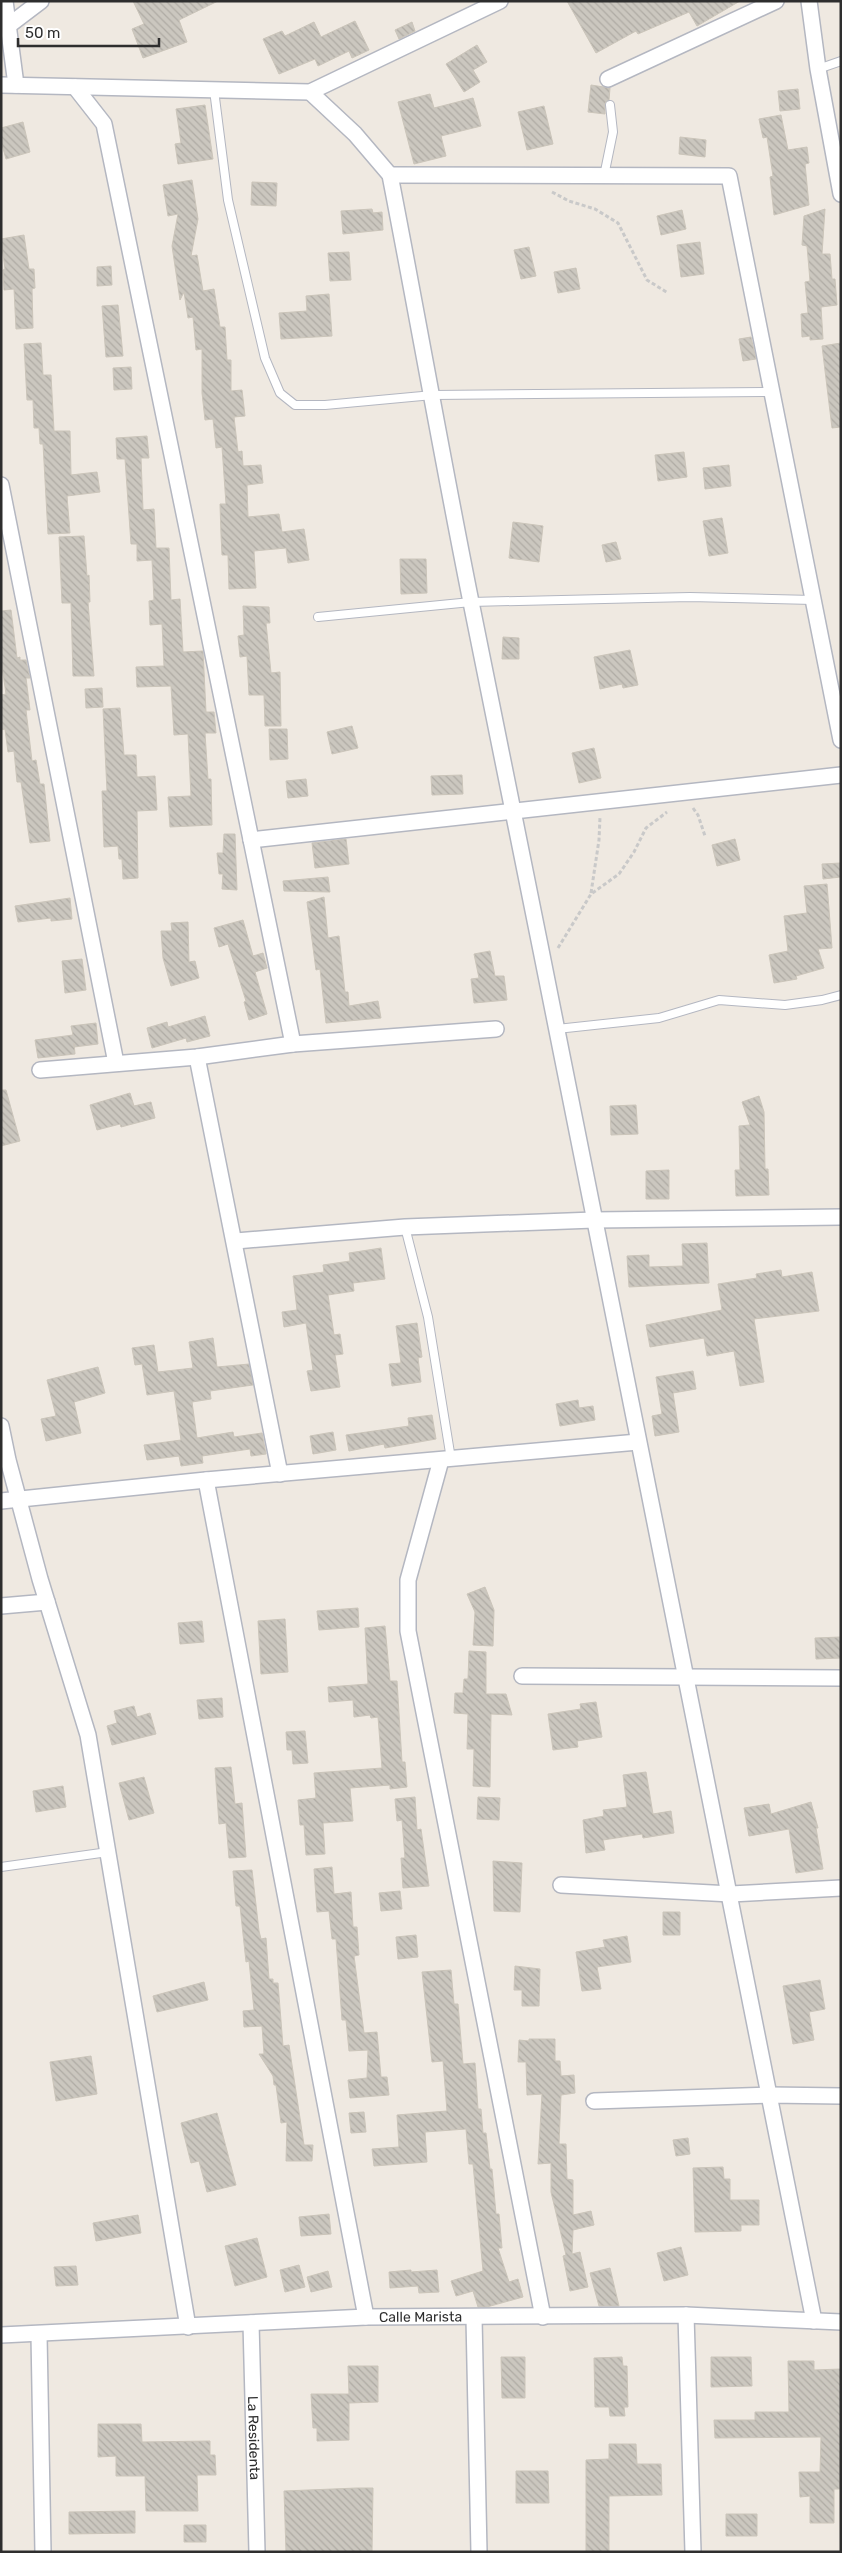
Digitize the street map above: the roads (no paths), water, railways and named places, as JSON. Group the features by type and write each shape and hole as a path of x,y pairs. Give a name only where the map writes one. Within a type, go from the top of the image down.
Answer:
{"street":[{"path":"5,1 8,26 8,85 310,92 500,1"},
{"path":"8,26 41,1"},
{"path":"608,79 776,1"},
{"path":"809,1 818,69 841,194"},
{"path":"75,87 104,124 293,1044"},
{"path":"310,92 355,134 390,175 471,602 685,1677 731,1894 814,2321"},
{"path":"390,175 729,176 841,740"},
{"path":"1,486 116,1062"},
{"path":"251,840 841,775"},
{"path":"40,1070 116,1062 197,1057 293,1044 496,1028"},
{"path":"197,1057 236,1241 280,1474"},
{"path":"236,1241 405,1227 594,1220 841,1217"},
{"path":"1,1426 19,1499 88,1735 188,2327"},
{"path":"1,1500 638,1442"},
{"path":"446,1459 408,1580 408,1632 543,2317"},
{"path":"206,1480 366,2317"},
{"path":"1,1606 48,1602"},
{"path":"522,1676 841,1678"},
{"path":"561,1885 731,1894 841,1888"},
{"path":"594,2101 769,2095 841,2096"},
{"path":"686,2315 693,2552"},
{"name":"Calle Marista","path":"1,2335 366,2317 474,2318 686,2315 841,2322"},
{"path":"474,2318 479,2552"},
{"name":"La Residenta","path":"251,2323 257,2552"},
{"path":"38,2334 43,2552"}],"lane":[{"path":"818,69 841,61"},
{"path":"214,90 228,200 265,358 280,393 295,405 325,405 433,395 773,392"},
{"path":"604,176 613,132 610,105"},
{"path":"318,617 471,602 690,597 813,600"},
{"path":"557,1029 659,1018 719,1000 785,1005 822,1000 841,995"},
{"path":"405,1227 428,1316 446,1459"},
{"path":"1,1867 108,1852"}]}
